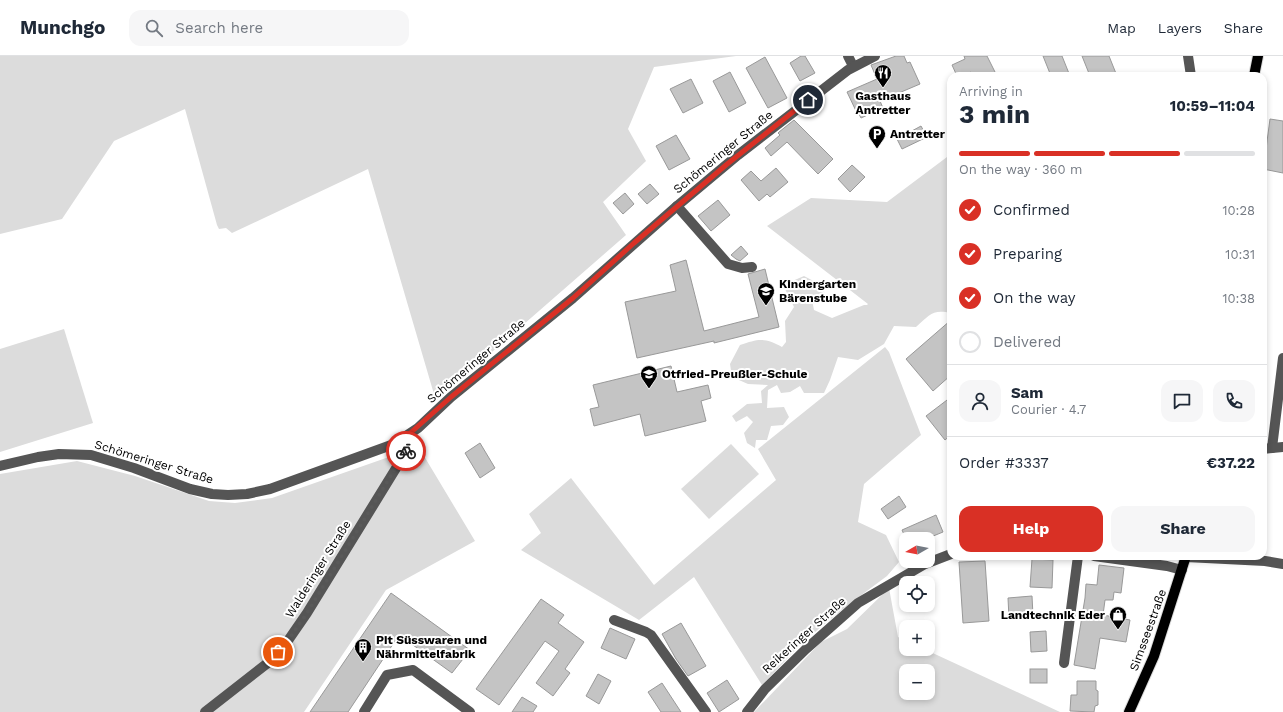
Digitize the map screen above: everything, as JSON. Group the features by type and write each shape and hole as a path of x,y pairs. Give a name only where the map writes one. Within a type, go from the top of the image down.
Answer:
{"main road":[{"path":"1255,72 1258,56"},
{"name":"Simsseestraße","path":"1130,712 1154,656 1185,560"}],"street":[{"path":"848,56 853,66"},
{"name":"Schömeringer Straße","path":"0,466 59,454 91,455 134,468 190,489 212,494 247,494 270,489 394,444 408,435 451,397 573,298 677,206 738,155 853,66 875,56"},
{"path":"1188,56 1190,72"},
{"path":"677,206 728,264 742,268 752,267"},
{"path":"1283,358 1267,448 1283,447"},
{"name":"Walderinger Straße","path":"205,712 269,662 287,642 307,613 406,452 408,435"},
{"name":"Reikeringer Straße","path":"747,712 765,689 785,669 858,603 925,564 947,556"},
{"path":"1064,663 1077,560"},
{"path":"1124,560 1168,566 1182,570"},
{"path":"1249,560 1283,564"},
{"path":"614,620 651,635 706,712"},
{"path":"364,712 387,675 413,670 470,712"}],"shaded area":[{"path":"0,56 736,56 654,67 628,129 646,161 603,202 626,235 436,401 368,169 232,233 226,228 219,229 185,109 114,141 62,219 0,234"},
{"path":"947,157 947,312 939,312 932,314 916,327 894,326 884,344 858,360 838,357 824,393 804,393 800,386 790,392 781,393 777,385 768,390 767,408 784,407 789,417 783,425 771,426 767,440 756,440 755,448 747,443 744,433 753,422 747,416 736,422 732,416 747,404 762,403 761,391 768,385 748,384 732,377 730,364 740,345 756,340 766,340 782,347 786,342 785,321 794,307 783,285 804,276 823,286 825,296 812,300 814,310 832,318 868,304 767,226 811,198 887,202"},
{"path":"64,329 93,423 0,452 0,349"},
{"path":"885,347 889,352 921,435 864,484 858,522 886,535 899,562 887,576 848,605 804,641 762,685 694,577 639,620 521,550 541,533 529,514 571,478 654,585 776,480 758,449"},
{"path":"415,441 475,541 386,590 304,712 0,712 0,474 77,461 135,476 209,501 235,503 272,498 386,458"},
{"path":"731,444 759,474 709,519 681,489"},
{"path":"889,588 899,638 899,656 935,656 935,654 1060,712 754,712 821,642 847,629"}],"building":[{"path":"801,56 805,56 815,73 800,81 790,63"},
{"name":"Gasthaus Antretter","path":"896,56 904,56 907,63 910,62 920,84 880,101 883,108 861,118 847,92 877,79 871,65"},
{"path":"964,56 987,56 995,72 955,72 952,65 965,59"},
{"path":"1043,56 1062,56 1068,72 1049,72"},
{"path":"1082,56 1109,56 1115,72 1088,72"},
{"path":"765,57 787,98 768,108 746,68"},
{"path":"730,72 746,103 729,112 713,81"},
{"path":"691,79 703,103 683,113 670,89"},
{"path":"1270,119 1283,121 1283,173 1267,170 1267,142"},
{"path":"794,120 833,159 818,174 787,142 771,156 765,148 780,135 778,133 779,132"},
{"path":"921,126 927,137 902,149 897,139"},
{"path":"676,135 690,159 669,170 656,146"},
{"path":"852,165 865,177 850,192 838,179"},
{"path":"776,168 788,182 770,197 767,194 759,201 741,180 751,171 761,181"},
{"path":"650,184 659,194 647,204 638,194"},
{"path":"625,193 634,204 623,214 613,203"},
{"path":"718,200 730,215 711,231 698,216"},
{"path":"741,246 748,254 740,261 731,255"},
{"path":"686,260 704,331 759,317 748,274 765,269 779,327 714,343 714,341 637,358 625,302 676,291 670,265"},
{"path":"947,323 947,379 933,391 906,359"},
{"path":"671,366 677,392 708,385 711,398 701,401 706,421 645,436 640,414 594,426 590,409 599,407 593,385"},
{"path":"947,400 947,438 945,440 926,416"},
{"path":"480,443 495,468 480,478 465,453"},
{"path":"899,496 906,507 888,519 881,509"},
{"path":"936,515 943,532 935,535 935,532 903,532 902,530"},
{"path":"1032,560 1053,560 1052,588 1030,587"},
{"path":"985,561 989,621 963,623 959,562"},
{"path":"1099,565 1124,568 1121,593 1114,592 1113,600 1105,600 1103,615 1130,620 1126,642 1100,638 1095,669 1074,665 1086,584 1097,585"},
{"name":"Pit Süsswaren und Nährmittelfabrik","path":"391,593 470,650 452,673 399,635 348,712 310,712"},
{"path":"1032,596 1033,616 1009,618 1008,598"},
{"path":"541,599 564,615 558,623 584,642 565,669 570,673 553,696 536,683 559,651 545,641 499,705 476,689"},
{"path":"681,623 706,666 688,676 676,659 662,634"},
{"path":"610,628 635,639 626,659 601,648"},
{"path":"1046,631 1047,651 1031,652 1030,632"},
{"path":"1030,669 1047,669 1047,683 1030,683"},
{"path":"598,674 611,681 599,704 586,696"},
{"path":"727,680 739,699 719,712 707,693"},
{"path":"1077,681 1096,681 1098,705 1095,706 1094,712 1070,711 1071,695 1077,695"},
{"path":"662,683 681,712 661,712 648,692"},
{"path":"522,697 537,706 533,712 512,712"}],"way so far":[{"path":"278,652 287,642 307,613 406,451"}],"place":[{"name":"Gasthaus Antretter","path":"883,88"},
{"name":"Antretter","path":"877,149"},
{"name":"Kindergarten Bärenstube","path":"766,306"},
{"name":"Otfried-Preußler-Schule","path":"649,389"},
{"name":"Landtechnik Eder","path":"1118,630"},
{"name":"Pit Süsswaren und Nährmittelfabrik","path":"363,662"}],"route":[{"path":"406,451 408,435 418,428 451,397 573,298 634,243 738,155 808,100"}]}
